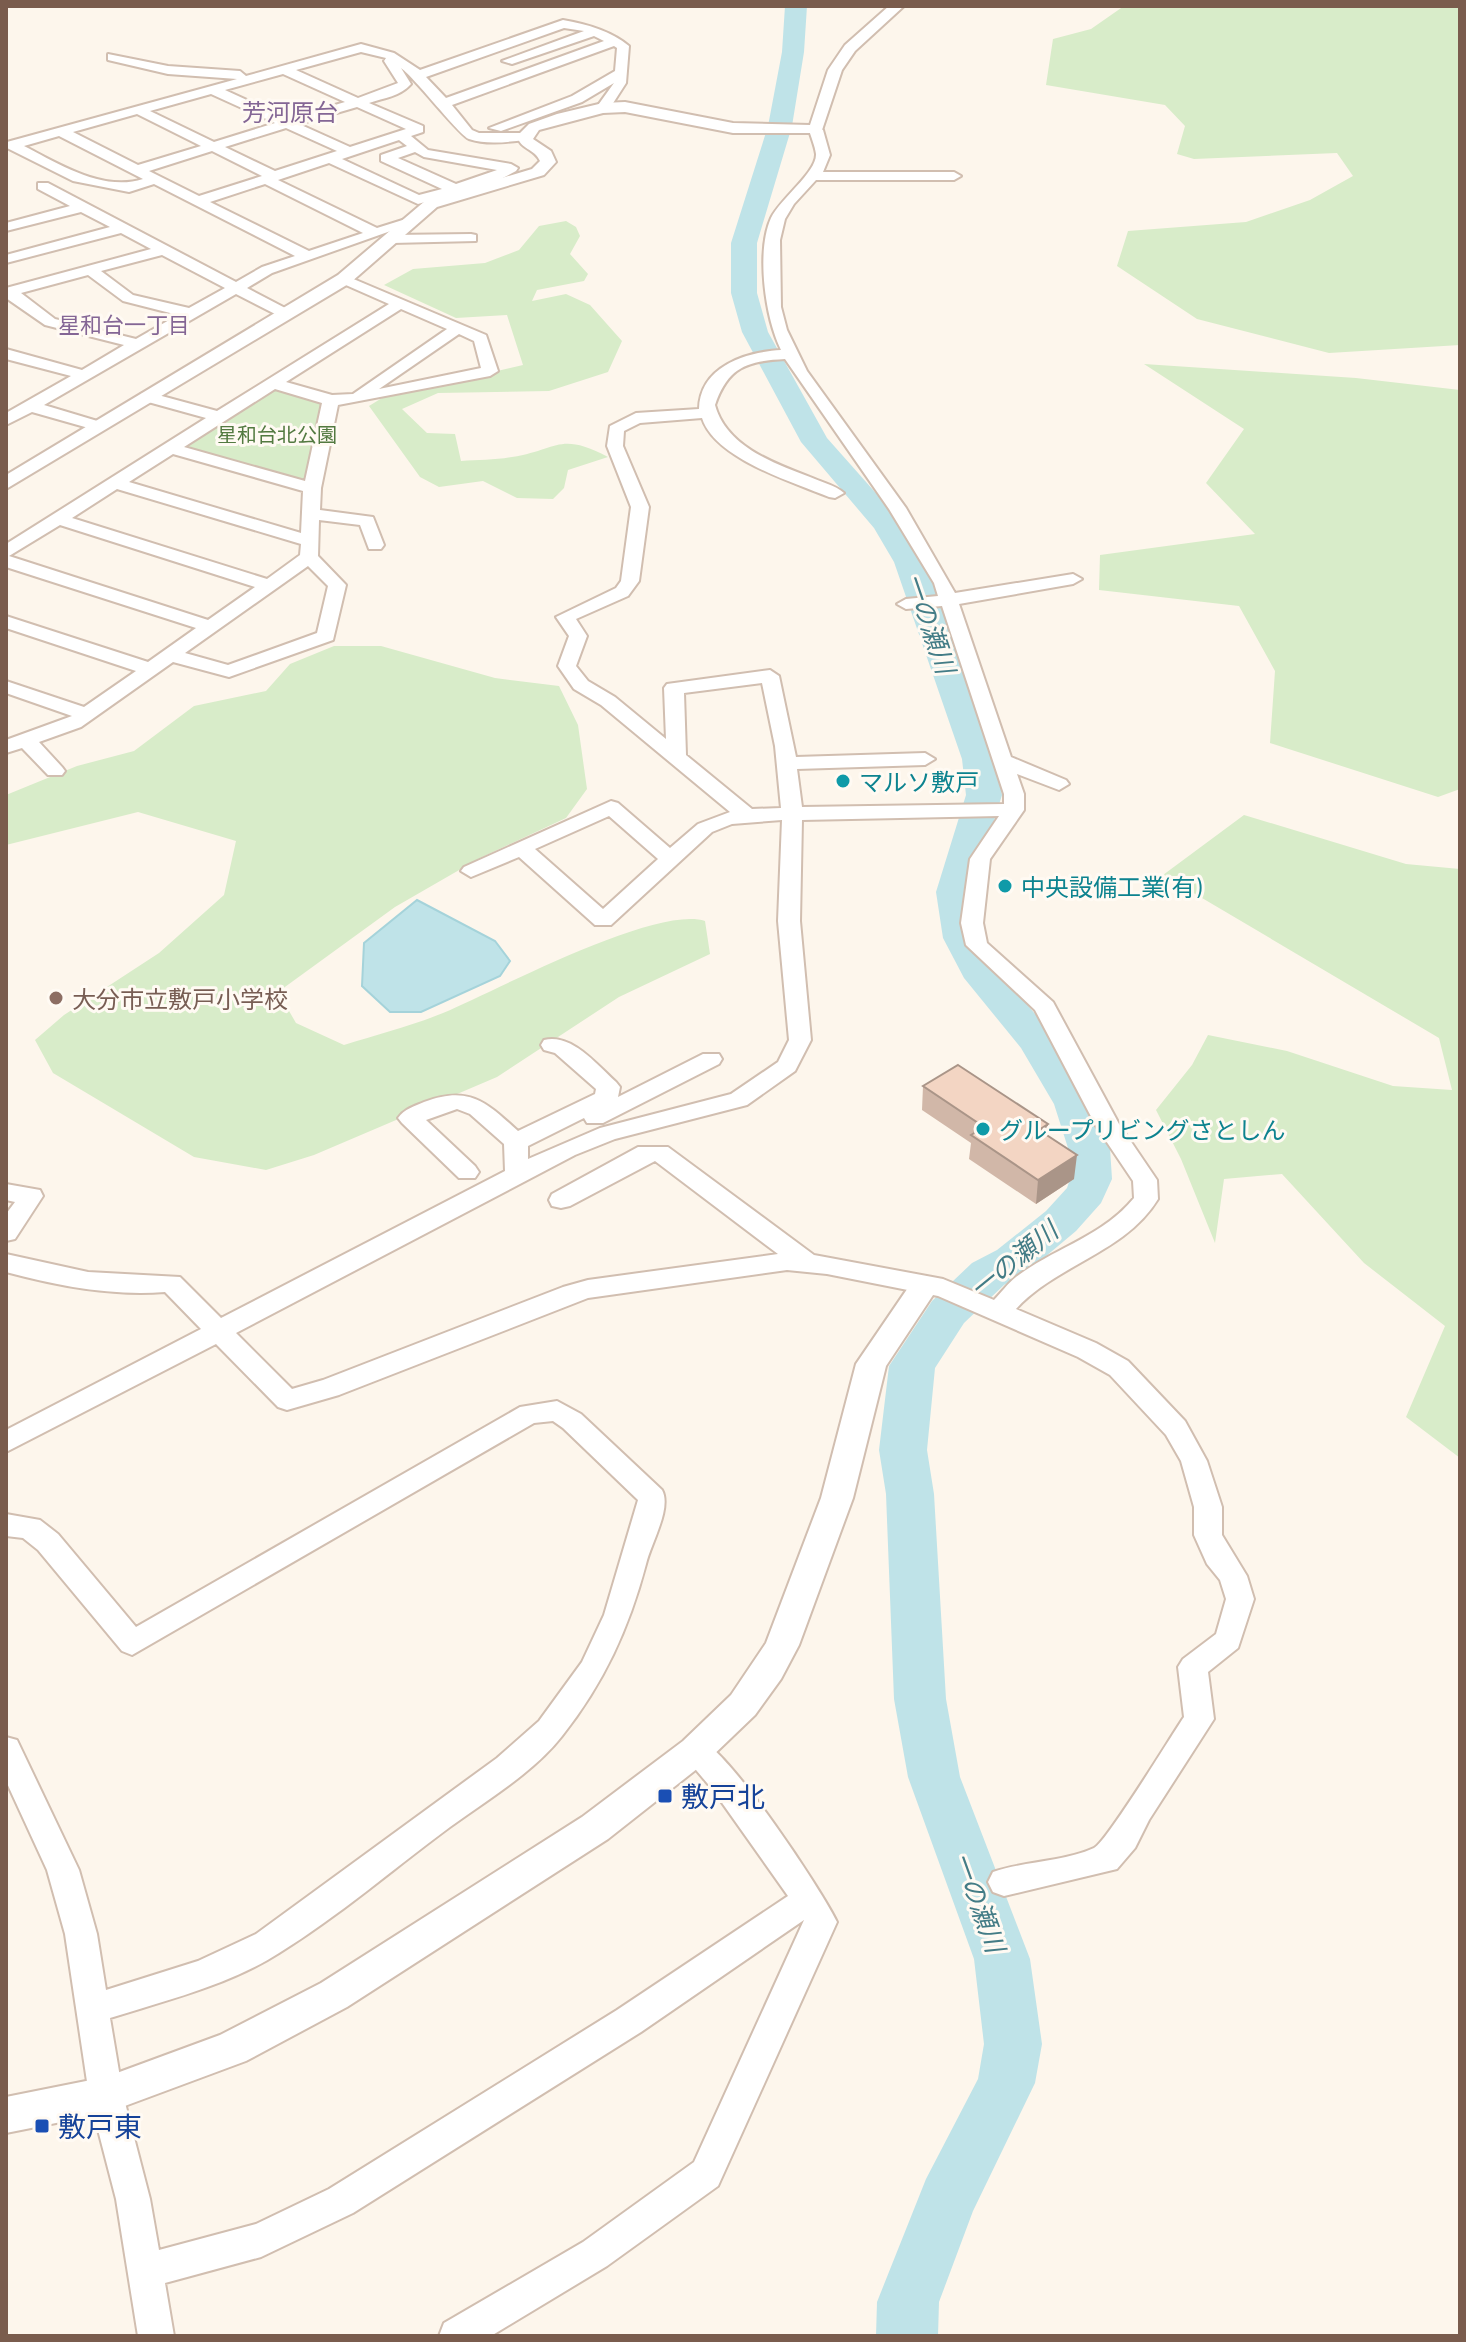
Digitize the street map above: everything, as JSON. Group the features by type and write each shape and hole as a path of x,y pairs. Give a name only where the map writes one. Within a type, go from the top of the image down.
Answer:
{"street":[{"path":"809,130 835,70 850,48 897,6"},
{"path":"416,76 580,20 623,46 620,83 603,108"},
{"path":"488,68 596,31"},
{"path":"444,103 617,41"},
{"path":"156,179 129,188 73,177 12,145 361,48 374,49 404,62 444,103 467,133 482,137 525,136 534,127 562,117 603,108 625,107 733,128 809,130"},
{"path":"136,170 400,89 405,84 389,61 391,56"},
{"path":"112,57 168,70 266,74"},
{"path":"198,201 418,129 283,69"},
{"path":"467,133 500,128 540,114 577,99 621,73"},
{"path":"430,88 444,83"},
{"path":"212,89 349,152"},
{"path":"138,110 384,236 471,238"},
{"path":"809,130 823,155 814,176 788,202 778,219 773,240 773,307 784,354 914,533 943,583 946,602 1004,761 1014,794 980,859 972,923 977,945 1045,1007 1108,1126 1145,1180 1146,1199 1130,1219 1109,1235 1024,1284 992,1309"},
{"path":"60,131 307,256"},
{"path":"6,420 267,270 384,236 409,222 426,201 452,188 492,178 511,168 435,156 414,148 401,135"},
{"path":"329,158 426,201 538,172 548,162 545,154 526,141 525,136"},
{"path":"414,148 386,158 452,188"},
{"path":"814,176 954,176"},
{"path":"43,186 284,313"},
{"path":"6,227 83,207"},
{"path":"6,259 122,228"},
{"path":"6,483 344,279 384,236"},
{"path":"8,292 163,250"},
{"path":"90,270 128,298 189,313"},
{"path":"273,383 331,400 354,399 490,371 481,338 344,279"},
{"path":"8,292 50,322 137,344"},
{"path":"6,552 400,303"},
{"path":"354,399 458,328"},
{"path":"784,354 751,356 731,366 712,388 706,413 713,428 728,443 756,459 835,493"},
{"path":"9,358 84,375"},
{"path":"147,397 219,417"},
{"path":"6,747 74,723 269,585 309,549 312,488 331,400"},
{"path":"31,406 98,426"},
{"path":"706,413 636,418 616,429 615,446 640,507 630,581 622,592 565,617 578,636 567,666 581,685 608,701 748,816"},
{"path":"171,448 312,488"},
{"path":"115,483 309,549 337,585 326,636 229,671 170,655"},
{"path":"311,514 367,521 375,545"},
{"path":"58,519 269,585"},
{"path":"6,561 210,627"},
{"path":"910,604 946,602 1073,579"},
{"path":"6,622 150,669"},
{"path":"6,1442 577,1145 608,1133 739,1100 787,1066 800,1040 789,921 792,813 787,763 770,676 674,688 676,757"},
{"path":"6,687 86,714"},
{"path":"26,740 55,771"},
{"path":"787,763 925,759"},
{"path":"1004,761 1059,784"},
{"path":"471,871 611,807 670,859"},
{"path":"521,848 603,920 705,828 728,818 792,813 1008,810"},
{"path":"516,1142 606,1098 608,1087 563,1048 552,1045"},
{"path":"577,1145 565,1133 711,1059"},
{"path":"467,1172 410,1118 443,1101 469,1102 516,1142 517,1176"},
{"path":"561,1200 646,1153 660,1153 808,1263"},
{"path":"6,1192 31,1196 6,1233"},
{"path":"6,1263 40,1273 122,1285 171,1283 287,1400 330,1388 563,1296 588,1289 787,1261 861,1271 934,1287 1087,1350 1119,1368 1176,1428 1194,1461 1208,1507 1208,1535 1217,1556 1233,1576 1240,1599 1228,1640 1193,1667 1199,1719 1138,1811 1124,1839 1106,1859 1004,1882"},
{"path":"6,2115 106,2095 232,2048 334,1995 595,1828 695,1751 743,1705 782,1645 837,1498 871,1364 934,1287"},
{"path":"6,1525 30,1528 48,1542 132,1643 529,1414 557,1411 572,1421 652,1497 649,1517 638,1539 618,1615 594,1669 550,1730 508,1767 267,1944 205,1973 94,2008"},
{"path":"6,1749 63,1870 81,1934 106,2095 133,2199 156,2336"},
{"path":"457,2336 595,2254 706,2174 821,1922 809,1899 724,1781 695,1751"},
{"path":"146,2271 261,2240 341,2201 629,2021 809,1899"}],"green space":[{"path":"1124,6 1460,6 1460,345 1329,353 1197,319 1117,266 1128,231 1246,222 1310,200 1353,176 1337,153 1194,159 1177,154 1185,126 1165,105 1046,85 1053,39 1091,29"},
{"path":"566,221 576,227 580,236 570,254 588,274 584,281 537,290 532,301 566,294 590,305 622,341 608,372 549,391 438,393 402,409 427,433 455,434 461,461 506,458 568,444 592,449 608,457 568,470 564,488 553,499 517,498 483,481 439,487 420,477 369,406 382,398 523,365 507,315 456,318 384,285 413,269 485,263 519,250 539,226"},
{"path":"1144,364 1356,378 1460,390 1460,789 1438,797 1270,743 1275,671 1239,606 1099,590 1100,555 1255,534 1206,483 1244,429"},
{"name":"星和台北公園","path":"278,389 323,404 307,479 301,481 185,448 184,444 270,390"},
{"path":"334,646 381,646 495,678 559,686 578,725 587,789 566,818 480,858 395,907 278,992 296,1023 344,1045 443,1013 615,937 682,919 705,921 710,954 619,997 497,1077 314,1155 266,1170 194,1157 53,1073 35,1040 64,1015 159,953 224,895 236,841 138,812 6,845 6,795 77,766 134,751 194,706 266,691 290,664"},
{"path":"1244,815 1406,864 1460,869 1460,1458 1406,1417 1445,1326 1364,1263 1282,1174 1224,1179 1215,1243 1181,1159 1156,1110 1192,1065 1208,1035 1287,1051 1393,1086 1452,1090 1439,1038 1163,875"}],"water":[{"path":"417,900 495,941 510,961 500,976 421,1012 390,1012 362,986 364,943"}],"building":[{"path":"958,1065 1048,1124 1039,1130 1077,1155 1038,1180 971,1135 984,1127 923,1086"}],"waterway":[{"name":"一の瀬川","path":"796,6 793,52 780,126 744,243 744,293 755,332 815,442 887,524 910,562 979,759 984,795 954,892 962,938 978,970 1037,1042 1074,1104 1089,1148 1091,1179 1086,1193 1061,1221 1012,1261 988,1274 948,1312 912,1366 903,1450 910,1494 920,1699 934,1777 1002,1959 1013,2044 1006,2083 947,2200 908,2302 907,2336"}],"place":[{"name":"マルソ敷戸","path":"843,781"},
{"name":"中央設備工業(有)","path":"1005,886"},
{"name":"大分市立敷戸小学校","path":"56,998"},
{"name":"グループリビングさとしん","path":"983,1129"},
{"name":"敷戸北","path":"665,1796"},
{"name":"敷戸東","path":"42,2126"}],"district":[{"name":"芳河原台","path":"290,111"},
{"name":"星和台一丁目","path":"124,324"}]}
